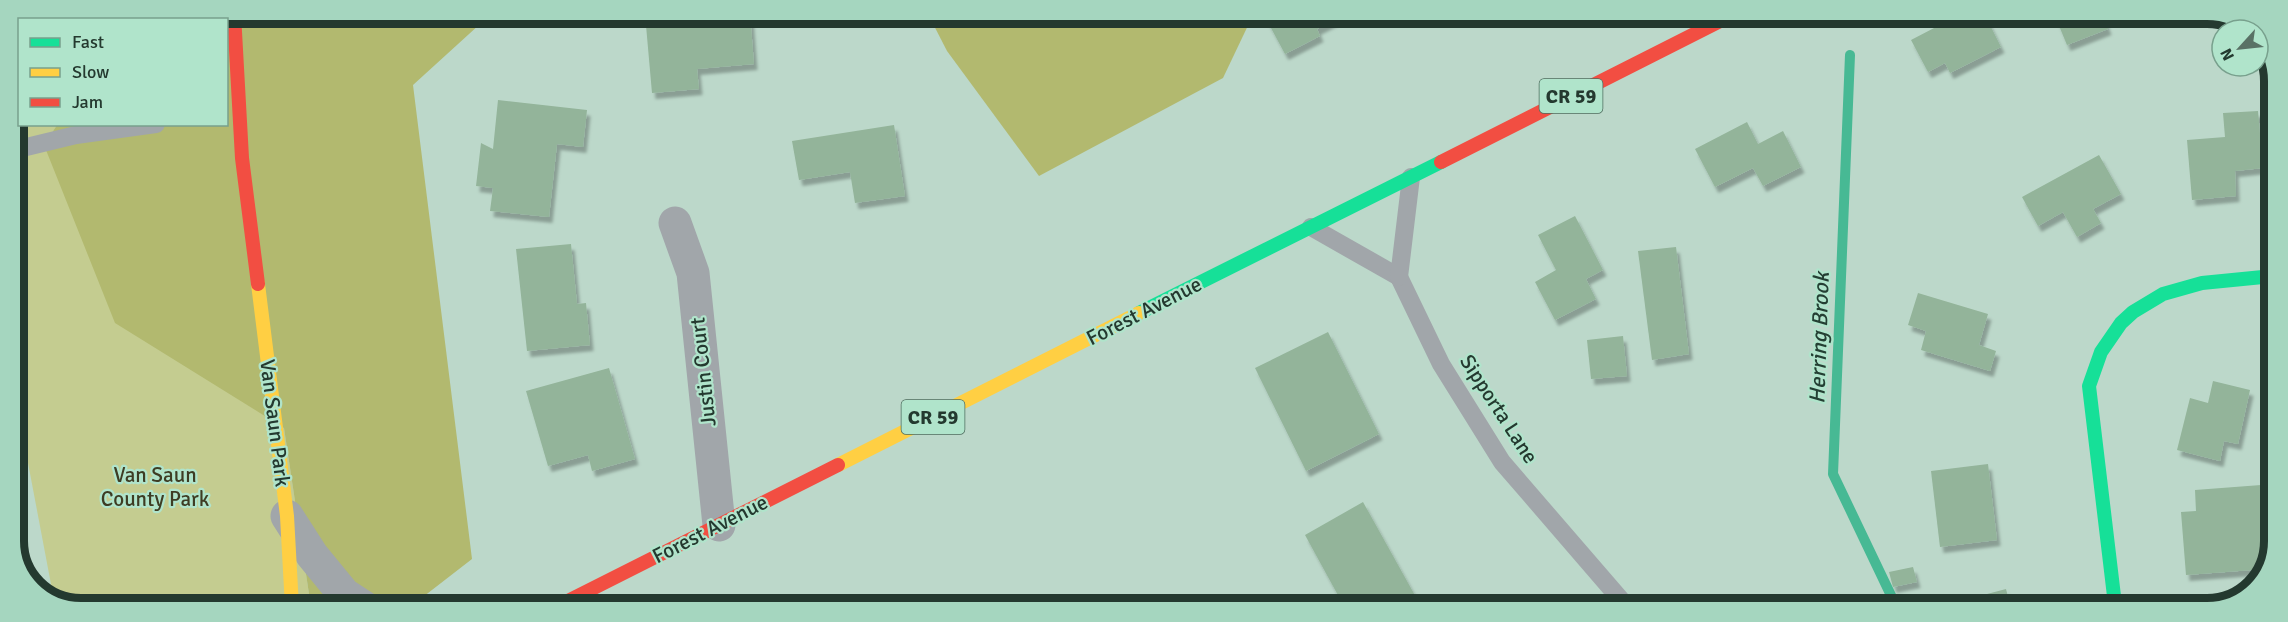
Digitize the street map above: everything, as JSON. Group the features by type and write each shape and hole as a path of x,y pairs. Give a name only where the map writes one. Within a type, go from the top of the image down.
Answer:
{"main road":[{"name":"Van Saun Park","path":"234,24 232,115 242,158 287,516 292,598"},
{"name":"Forest Avenue","path":"574,598 1714,24"},
{"path":"2115,598 2089,386 2094,366 2107,339 2130,313 2155,297 2183,286 2264,277"}],"street":[{"name":"Justin Court","path":"675,223 693,273 719,525"},
{"name":"Van Saun Park","path":"287,516 312,555 344,594 350,598"}],"lane":[{"path":"24,148 76,135 141,126"},
{"path":"1311,227 1399,277 1411,177"},
{"name":"Sipporta Lane","path":"1399,277 1441,364 1502,462 1619,598"}],"green space":[{"path":"228,24 480,24 413,85 472,559 422,598 310,598 284,428 115,323 44,145 56,126 228,126"},
{"path":"933,24 1249,24 1223,78 1039,176 947,51"},
{"name":"Van Saun County Park","path":"24,126 56,126 44,145 284,428 310,598 74,598 52,589 24,442"}],"building":[{"path":"646,24 751,24 754,64 697,69 699,89 652,93"},
{"path":"1269,24 1327,24 1317,29 1320,36 1285,54"},
{"path":"1942,24 1990,24 2001,47 1950,73 1945,63 1928,72 1911,40"},
{"path":"2058,24 2106,24 2108,29 2067,45"},
{"path":"498,100 587,110 583,147 557,144 549,217 490,211 493,188 476,186 481,143 493,149"},
{"path":"2258,111 2263,168 2235,171 2236,196 2192,200 2187,140 2225,137 2223,113"},
{"path":"1747,122 1758,144 1783,131 1801,167 1763,186 1753,168 1715,187 1695,149"},
{"path":"894,125 905,196 855,203 850,172 799,180 792,141"},
{"path":"2099,155 2121,194 2093,209 2101,223 2077,237 2063,212 2038,226 2022,197"},
{"path":"1575,216 1603,270 1586,279 1596,299 1555,320 1535,282 1556,270 1538,235"},
{"path":"571,244 577,304 586,303 590,345 527,351 516,249"},
{"path":"1676,247 1689,354 1652,360 1638,251"},
{"path":"1918,293 1988,314 1979,345 1996,351 1990,371 1921,350 1926,331 1908,325"},
{"path":"1328,332 1379,434 1306,471 1255,368"},
{"path":"1623,336 1627,376 1591,379 1587,340"},
{"path":"609,368 635,459 592,471 588,455 548,466 526,391"},
{"path":"2213,381 2250,390 2238,444 2224,441 2220,461 2177,450 2190,398 2208,403"},
{"path":"1988,464 1997,540 1940,547 1931,471"},
{"path":"2261,485 2264,548 2256,570 2186,575 2181,512 2196,511 2195,490"},
{"path":"1363,502 1416,598 1340,598 1305,535"},
{"path":"1913,567 1917,582 1893,587 1889,572"},
{"path":"2006,589 2008,598 1972,598"}],"waterway":[{"name":"Herring Brook","path":"1850,55 1833,474 1892,598"}],"traffic: fast":[{"path":"1139,313 1441,162"},
{"path":"2115,598 2089,386 2101,352 2121,323 2133,312 2163,294 2202,283 2264,277"}],"traffic: slow":[{"path":"258,284 287,516 292,598"},
{"path":"838,465 1139,313"}],"traffic: jam":[{"path":"235,24 242,158 258,284"},
{"path":"1441,162 1714,24"},
{"path":"574,598 838,465"}]}
